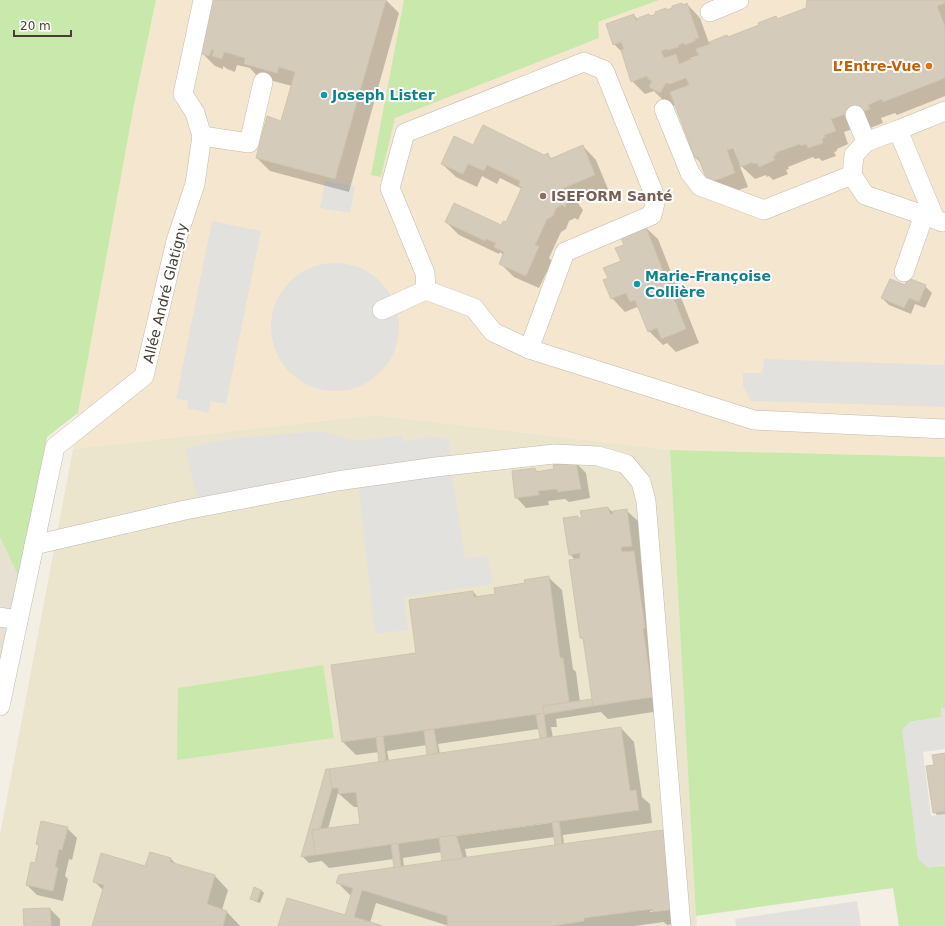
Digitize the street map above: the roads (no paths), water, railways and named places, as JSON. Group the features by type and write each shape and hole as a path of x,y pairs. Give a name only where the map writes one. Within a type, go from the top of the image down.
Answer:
{"street":[{"path":"203,0 183,94 195,113 202,136 249,143 263,82"},
{"path":"710,12 739,0"},
{"path":"426,290 425,273 390,188 404,133 584,62 604,70 656,199 652,215 565,252 529,349"},
{"path":"664,109 690,173 700,186 764,210 852,175"},
{"path":"934,219 865,195 852,175 854,155 866,142 945,111"},
{"path":"855,115 866,142"},
{"path":"898,130 934,219"},
{"name":"Allée André Glatigny","path":"0,706 55,447 144,376 176,241 195,184 202,136"},
{"path":"904,272 934,219"},
{"path":"382,310 426,290 474,308 493,332 529,349 754,420 945,429"},
{"path":"34,545 185,510 344,480 436,467 554,454 598,456 626,464 641,482 646,501 681,926"},
{"path":"0,616 18,620"}],"place":[{"name":"L’Entre-Vue","path":"929,66"},
{"name":"Joseph Lister","path":"324,95"},
{"name":"ISEFORM Santé","path":"543,196"},
{"name":"Marie-Françoise Collière","path":"637,284"}]}
